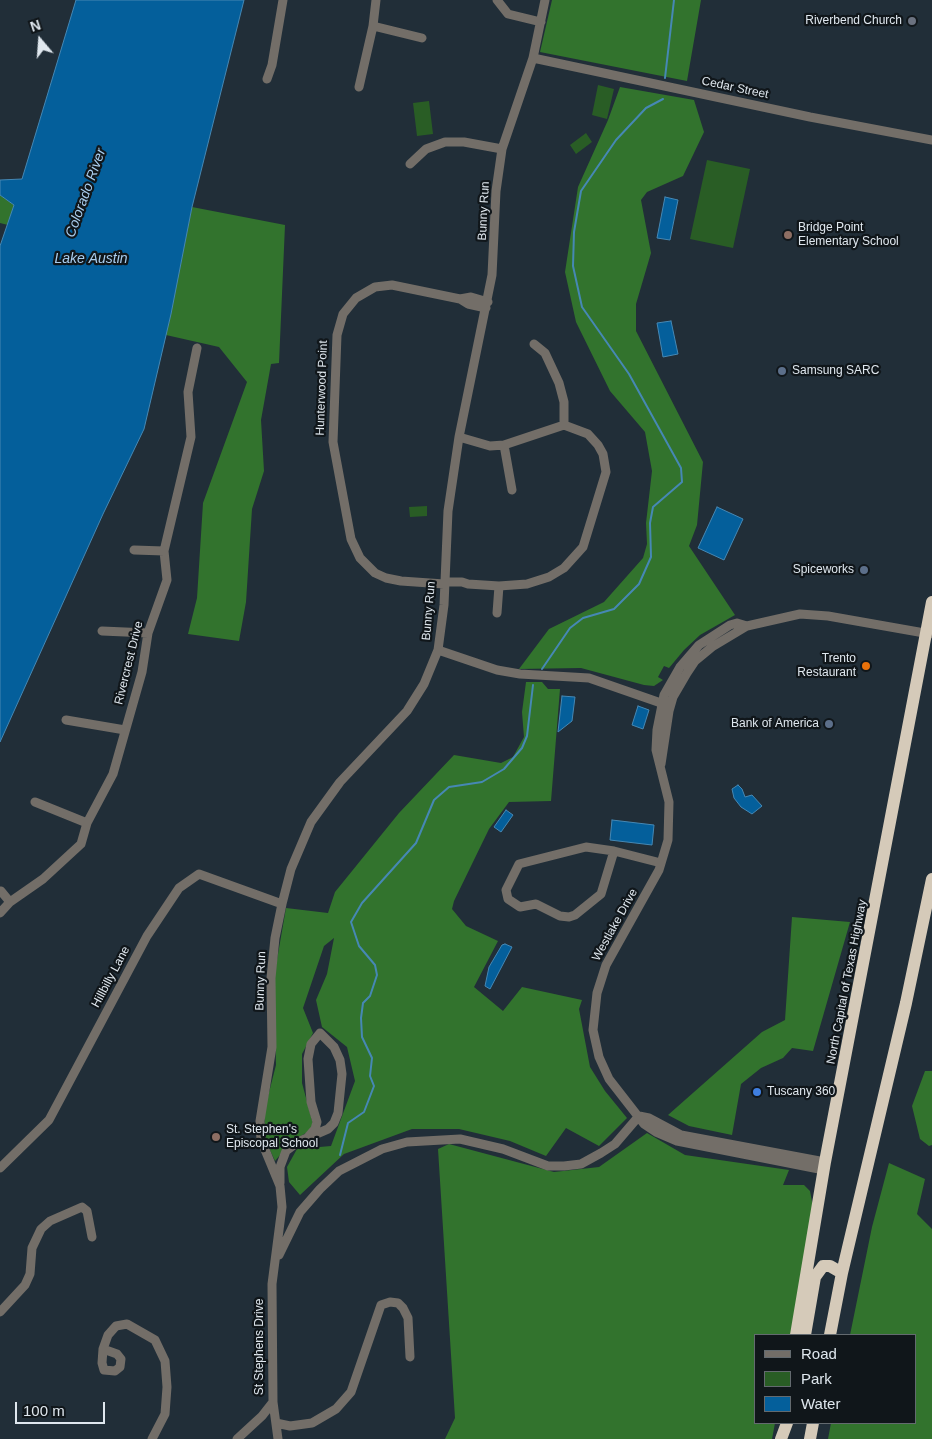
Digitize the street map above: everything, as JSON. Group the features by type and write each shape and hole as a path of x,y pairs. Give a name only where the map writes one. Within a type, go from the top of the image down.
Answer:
{"highway":[{"name":"North Capital of Texas Highway","path":"796,1334 825,1166 929,634 932,602"},
{"path":"830,1334 842,1273 906,1003 932,879"},
{"path":"805,1334 815,1277 823,1266 830,1266 842,1273"},
{"path":"781,1439 783,1424"},
{"path":"781,1439 787,1424"},
{"path":"810,1439 813,1424"}],"street":[{"path":"267,79 272,66 283,0"},
{"path":"359,86 373,26 376,0"},
{"path":"497,0 508,14 541,22"},
{"name":"Bunny Run","path":"274,1270 282,1207 280,1186 261,1140 260,1122 272,1047 271,978 275,938 282,904 291,869 311,822 345,776 407,711 424,684 438,650 444,604 448,511 459,437 487,305 495,247 496,191 502,149 533,58 545,0"},
{"path":"373,26 422,38"},
{"name":"Cedar Street","path":"533,58 810,117 932,140"},
{"path":"410,164 426,149 445,142 464,142 502,149"},
{"name":"Hunterwood Point","path":"487,305 468,304 460,299 392,285 375,287 356,298 343,314 337,335 333,442 351,539 360,558 375,573 386,578 444,584 455,582 499,586 527,584 549,577 564,568 583,547 606,472 598,445 588,434 564,426"},
{"path":"459,437 490,446 504,445 564,426 564,402 558,383 545,353 534,344"},
{"name":"Rivercrest Drive","path":"0,913 10,902 36,885 81,844 87,823 113,774 142,672 148,633 167,580 164,551 191,437 188,392 197,348"},
{"path":"504,445 512,490"},
{"path":"134,550 164,551"},
{"path":"497,612 499,586"},
{"name":"Westlake Drive","path":"661,764 666,725 674,697 687,673 701,655 747,626 800,614 828,616 929,634"},
{"name":"Westlake Drive","path":"747,626 737,623 708,637 686,659 669,685 662,702 656,750 661,764 668,802 668,840 661,863 606,965 597,993 593,1030 601,1062 613,1085 639,1116 649,1118 681,1135 825,1166"},
{"path":"102,631 148,633"},
{"path":"438,650 497,670 520,674 589,678 662,702 674,697"},
{"path":"648,697 660,693 669,685"},
{"path":"66,720 125,730"},
{"path":"35,802 87,823"},
{"path":"614,851 601,894 575,915 569,917 560,916 536,904 520,907 508,899 506,890 518,864 586,848 614,851 661,863"},
{"name":"Hillbilly Lane","path":"0,1168 49,1120 147,936 179,888 199,874 282,904"},
{"path":"1,891 10,902"},
{"path":"280,1186 280,1167 286,1151 308,1137 328,1129 334,1123 340,1098 340,1060 334,1047 320,1033 311,1044 308,1059 311,1102 317,1122 315,1129 308,1137"},
{"path":"274,1270 286,1238 300,1212 320,1189 340,1171 382,1149 407,1142 460,1139 503,1149 548,1166 582,1164 615,1144 639,1116"},
{"path":"0,1312 25,1286 30,1274 32,1248 41,1229 50,1221 82,1207 87,1211 92,1236"},
{"name":"St Stephens Drive","path":"237,1439 262,1416 273,1402 272,1284 274,1270"},
{"path":"276,1424 290,1426 312,1423 336,1409 351,1392 381,1305 390,1302 404,1308 408,1318 410,1357"},
{"path":"103,1349 108,1335 116,1326 127,1324 156,1340 165,1361 167,1387 165,1414 152,1439"},
{"path":"273,1402 278,1439"}],"green space":[{"path":"552,0 701,0 687,81 540,52"},
{"path":"598,85 614,89 607,119 592,115"},
{"path":"620,87 694,100 704,132 683,176 647,192 641,200 651,253 636,304 636,331 703,462 697,525 689,546 735,615 700,635 669,668 664,666 658,677 663,680 654,686 581,668 519,669 549,629 604,602 643,558 647,544 646,523 652,471 645,432 610,391 576,322 565,272 578,187 608,120"},
{"path":"429,101 433,134 417,136 413,103"},
{"path":"586,133 592,142 576,154 570,145"},
{"path":"707,160 750,169 733,248 690,239"},
{"path":"0,195 14,205 8,225 0,223"},
{"path":"192,207 285,225 279,363 271,364 261,420 264,471 252,509 246,602 239,641 188,634 197,598 203,503 247,382 219,347 166,335"},
{"path":"427,506 427,516 410,517 409,507"},
{"path":"526,682 542,682 548,689 560,689 551,801 509,802 489,829 454,901 452,909 466,926 498,941 474,987 503,1011 522,987 582,1000 579,1009 590,1067 605,1091 627,1118 599,1146 566,1128 546,1156 510,1141 459,1129 412,1129 344,1154 300,1195 289,1182 287,1167 297,1149 331,1146 355,1081 347,1047 322,1027 316,1000 327,974 334,938 324,946 303,1008 313,1033 302,1054 302,1083 313,1124 309,1131 291,1142 275,1161 264,1137 265,1108 276,1065 274,977 286,908 328,913 335,892 399,813 454,755 501,763 513,757 524,737 522,712"},
{"path":"792,917 850,922 813,1051 792,1048 783,1058 761,1068 741,1084 732,1135 689,1126 668,1115 762,1032 785,1020"},
{"path":"925,1071 932,1071 932,1145 929,1146 920,1139 912,1106"},
{"path":"647,1133 685,1155 789,1170 783,1185 804,1185 810,1191 814,1212 791,1334 754,1334 754,1424 775,1424 772,1439 445,1439 455,1418 438,1149 449,1144 554,1172 599,1167"},
{"path":"889,1163 925,1179 917,1214 932,1229 932,1439 828,1439 831,1424 917,1424 917,1334 850,1334 872,1227"}],"water":[{"name":"Lake Austin","path":"76,0 244,0 192,207 171,314 144,429 103,514 0,742 0,246 14,205 0,195 0,180 22,179"},
{"path":"665,197 678,200 670,240 657,238"},
{"path":"671,321 678,354 663,357 657,323"},
{"path":"717,507 743,519 724,560 698,548"},
{"path":"562,696 575,697 572,721 558,732"},
{"path":"638,706 649,710 643,729 632,725"},
{"path":"738,785 745,797 752,795 762,806 752,814 741,807 734,798 732,789"},
{"path":"506,810 513,815 501,832 494,827"},
{"path":"612,820 654,825 652,845 610,840"},
{"path":"505,944 512,947 490,989 485,986 489,967 502,945"}],"waterway":[{"path":"665,78 674,0"},
{"path":"542,669 570,628 583,618 614,609 639,584 651,557 650,523 653,507 682,482 681,468 629,374 582,307 573,266 574,232 581,191 616,140 646,108 663,99"},
{"path":"340,1155 348,1123 364,1112 374,1086 370,1076 372,1058 362,1037 361,1018 363,1003 370,996 377,975 375,965 359,946 351,922 362,903 416,843 434,800 449,787 482,782 504,769 522,748 527,736 533,685"}],"place":[{"name":"Riverbend Church","path":"912,21"},
{"name":"Bridge Point Elementary School","path":"788,235"},
{"name":"Samsung SARC","path":"782,371"},
{"name":"Spiceworks","path":"864,570"},
{"name":"Trento Restaurant","path":"866,666"},
{"name":"Bank of America","path":"829,724"},
{"name":"Tuscany 360","path":"757,1092"},
{"name":"St. Stephen's Episcopal School","path":"216,1137"}],"water label":[{"name":"Colorado River","path":"86,193"}]}
